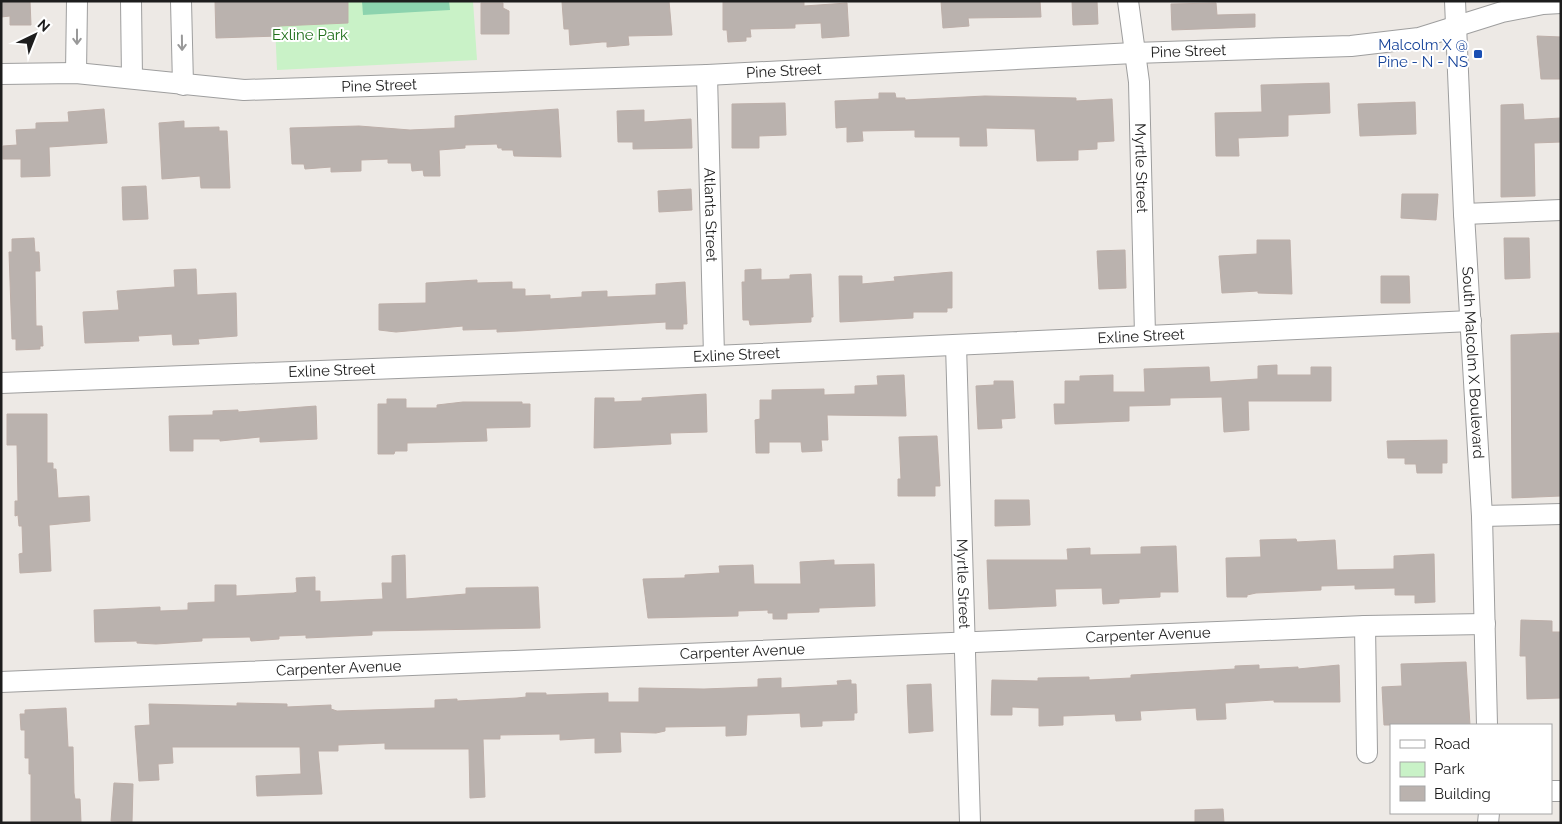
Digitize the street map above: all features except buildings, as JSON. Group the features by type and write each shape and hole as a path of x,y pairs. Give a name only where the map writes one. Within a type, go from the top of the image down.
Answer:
{"street":[{"path":"76,73 77,1"},
{"path":"131,1 132,78"},
{"path":"181,1 183,85"},
{"name":"Myrtle Street","path":"1128,1 1139,82 1145,335"},
{"name":"South Malcolm X Boulevard","path":"1455,1 1464,214 1482,516 1487,724"},
{"name":"Pine Street","path":"1,74 76,73 244,90 707,75 1134,53 1352,46 1419,38 1456,25 1510,10 1561,3"},
{"name":"Atlanta Street","path":"707,75 714,356"},
{"path":"1464,214 1561,210"},
{"name":"Exline Street","path":"1,383 714,356 1145,335 1471,322"},
{"name":"Myrtle Street","path":"956,344 970,823"},
{"path":"1482,516 1561,514"},
{"name":"Carpenter Avenue","path":"1,682 1365,626 1485,624"},
{"path":"1365,626 1367,753"}],"green space":[{"name":"Exline Park","path":"274,1 473,1 477,60 277,70"},
{"path":"362,1 449,1 450,10 363,15"}],"place":[{"name":"Malcolm X @ Pine - N - NS","path":"1478,54"}]}
